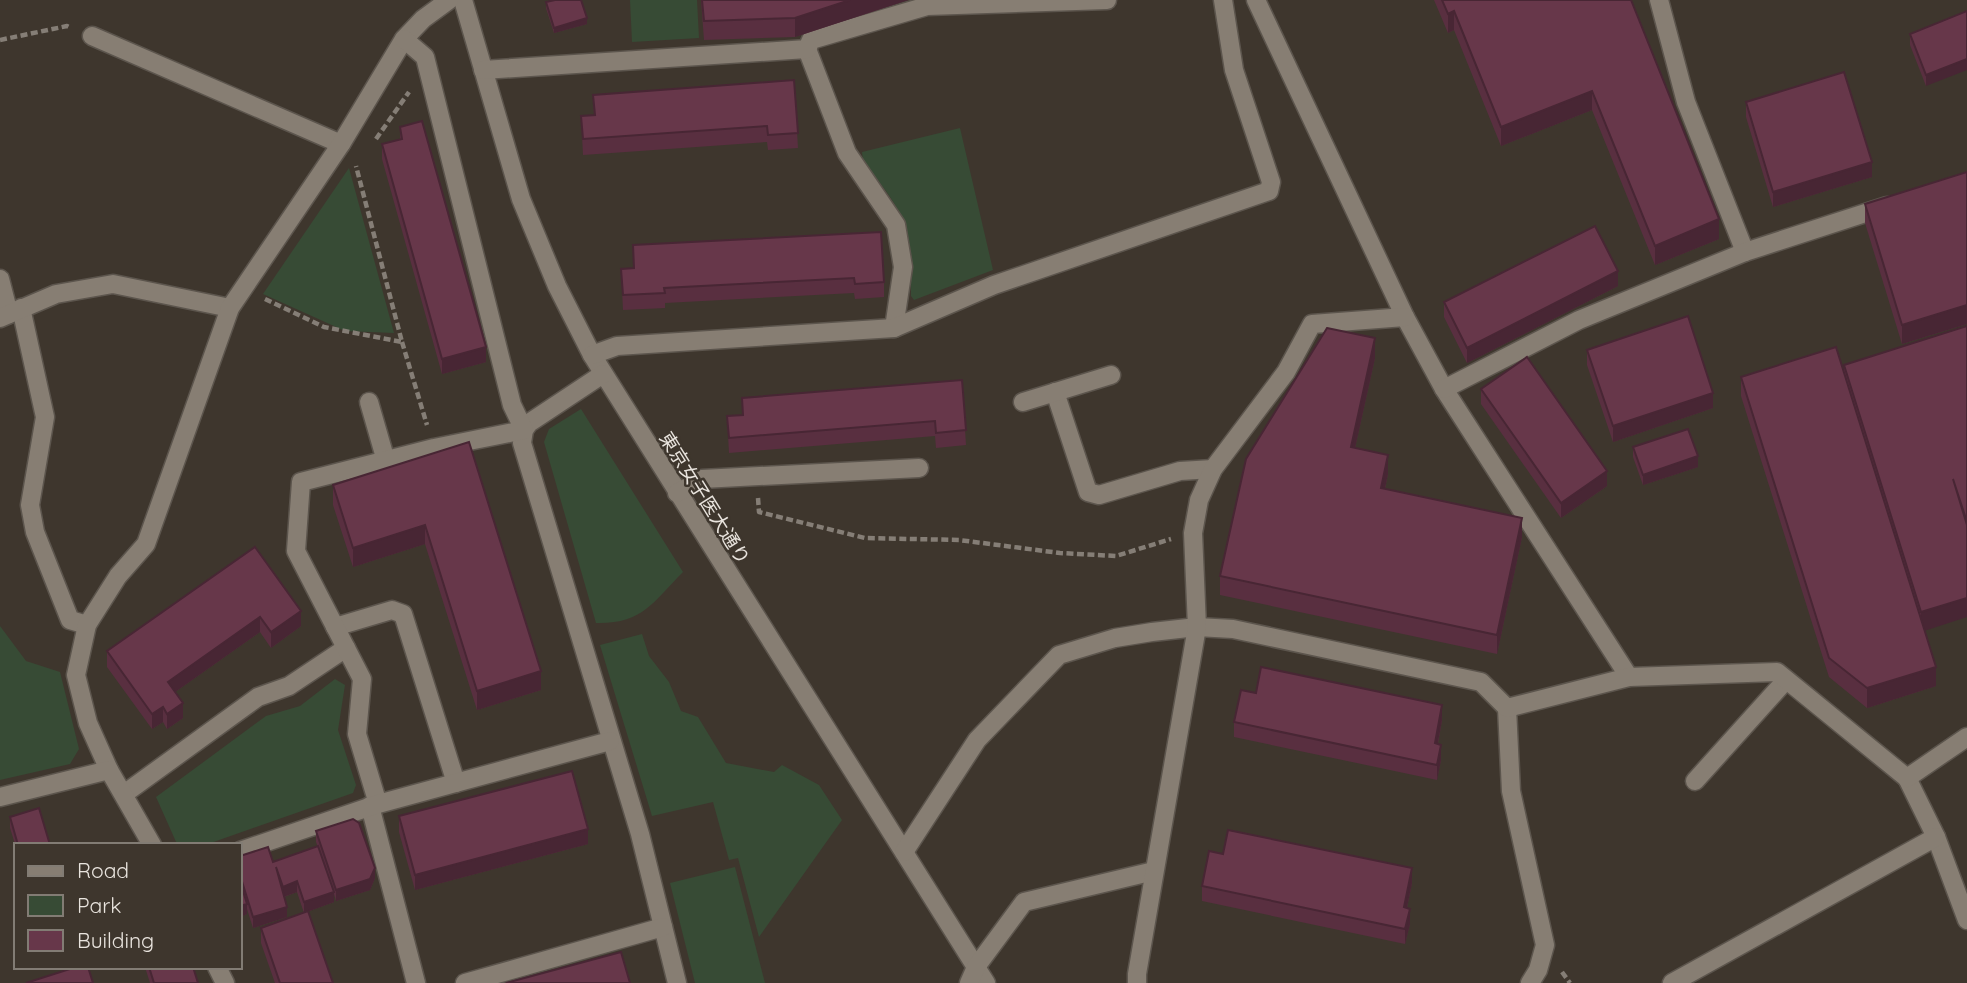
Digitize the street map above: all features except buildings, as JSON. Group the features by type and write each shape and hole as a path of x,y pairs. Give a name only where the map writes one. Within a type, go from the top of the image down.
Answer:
{"street":[{"path":"151,843 109,770 88,723 76,676 87,625 118,576 146,544 230,309 341,145 404,39 423,19 449,0"},
{"name":"東京女子医大通り","path":"463,0 521,199 557,286 592,355 904,852 972,975 986,983"},
{"path":"894,328 903,267 896,225 847,153 807,49 811,40 927,6 1108,0"},
{"path":"592,355 617,346 894,328 994,285 1269,191 1271,182 1234,70 1223,0"},
{"path":"1256,0 1405,317 1444,389 1629,677"},
{"path":"1660,0 1685,102 1745,253"},
{"path":"92,36 341,145"},
{"path":"404,39 425,57 512,405 524,430"},
{"path":"483,71 807,49"},
{"path":"1444,389 1579,320 1745,253 1902,201"},
{"path":"0,279 45,417 30,505 35,532 70,620 87,625"},
{"path":"10,313 56,295 113,284 230,309"},
{"path":"1137,983 1197,627 1192,533 1199,500 1213,469 1286,372 1312,324 1405,317"},
{"path":"603,374 529,423 524,430 522,443 640,834 677,983"},
{"path":"1023,402 1111,375"},
{"path":"1055,393 1088,492 1099,495 1180,471 1213,469"},
{"path":"369,402 386,461"},
{"path":"416,983 358,734 362,679 296,551 301,482 434,448 524,430"},
{"path":"677,493 702,479 919,468"},
{"path":"335,627 392,610 403,614 456,783"},
{"path":"904,852 976,740 1059,655 1115,638 1197,627 1233,629 1481,682 1507,708 1511,791 1545,946 1538,970 1530,983"},
{"path":"124,794 258,697 289,686 346,648"},
{"path":"1507,708 1629,677 1777,672 1907,778 1937,837 1967,920"},
{"path":"1695,781 1786,680"},
{"path":"1907,778 1967,737"},
{"path":"242,850 374,805 611,741"},
{"path":"0,797 109,770"},
{"path":"1672,983 1937,837"},
{"path":"972,975 1024,902 1154,871"},
{"path":"465,983 663,927"}],"path":[{"path":"0,40 67,26 92,36"},
{"path":"372,144 412,89 431,83"},
{"path":"364,155 356,166 402,342 434,448"},
{"path":"261,297 324,327 402,342"},
{"path":"757,476 759,512 865,538 959,540 1059,553 1116,556 1192,533"}],"green space":[{"path":"630,0 697,0 699,38 632,42"},
{"path":"960,128 993,270 914,300 911,296 911,263 903,220 890,197 863,161 862,152"},
{"path":"349,168 394,333 345,331 263,294"},
{"path":"581,409 683,572 646,610 625,620 596,623 544,442 549,429"},
{"path":"0,626 26,661 60,672 79,749 70,764 0,780"},
{"path":"642,634 649,656 669,682 681,711 698,717 726,763 774,772 782,765 819,785 842,820 759,937 738,858 729,860 713,802 652,816 600,645"},
{"path":"335,679 345,685 338,730 356,785 353,793 211,843 177,843 156,797 266,716 300,706"},
{"path":"735,867 765,983 695,983 670,883"}]}
